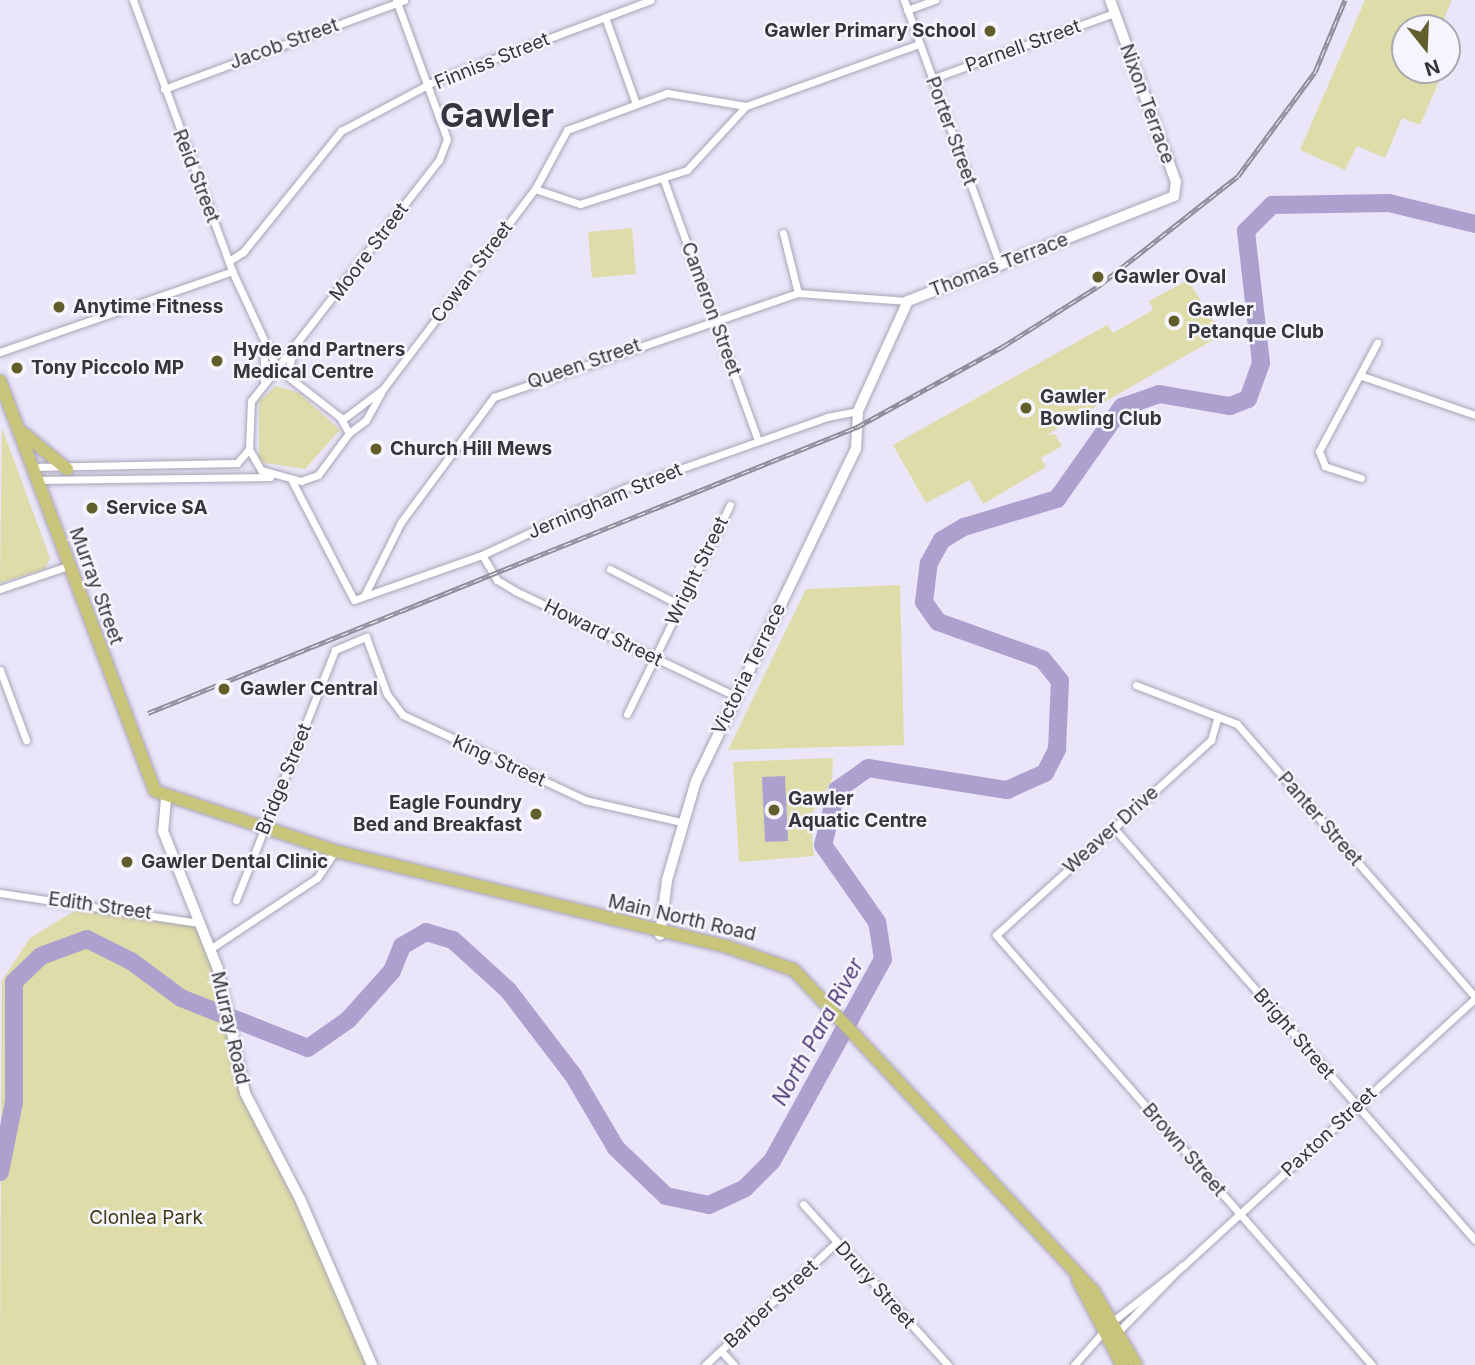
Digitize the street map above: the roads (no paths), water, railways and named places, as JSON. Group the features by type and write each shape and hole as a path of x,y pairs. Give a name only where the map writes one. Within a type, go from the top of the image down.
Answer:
{"main road":[{"name":"Murray Street","path":"0,381 147,780 166,799"},
{"path":"16,424 39,452 66,469"},
{"name":"Main North Road","path":"166,799 335,851 660,935 763,957 794,970 834,1008 918,1098 1073,1270 1116,1326 1136,1365"},
{"name":"Main North Road","path":"1073,1270 1122,1365"},
{"path":"1116,1326 1129,1365"}],"street":[{"name":"Reid Street","path":"133,0 232,271 264,351 277,368"},
{"name":"Finniss Street","path":"229,261 243,252 329,141 428,86 651,0"},
{"name":"Porter Street","path":"904,0 999,263"},
{"path":"907,10 935,0"},
{"name":"Nixon Terrace","path":"1110,0 1176,182 1164,205"},
{"name":"Jacob Street","path":"164,89 399,1"},
{"path":"399,1 428,86"},
{"name":"Parnell Street","path":"931,79 1114,13"},
{"path":"605,17 636,104"},
{"path":"536,190 580,204 663,178 694,166 746,106 919,44"},
{"name":"Moore Street","path":"277,368 299,344 439,160 447,139 428,86"},
{"name":"Cowan Street","path":"342,420 383,389 536,190 567,131 667,93 746,106"},
{"name":"Cameron Street","path":"663,178 758,440"},
{"name":"Thomas Terrace","path":"858,411 908,301 999,263 1164,205"},
{"path":"783,233 798,293"},
{"path":"0,352 232,271"},
{"name":"Queen Street","path":"364,597 401,522 494,397 714,319 798,293 908,301"},
{"path":"1361,478 1325,466 1319,451 1362,376 1377,343"},
{"name":"Moore Street","path":"298,382 288,369 299,344"},
{"name":"Reid Street","path":"264,351 264,383"},
{"path":"37,480 274,477 292,481 318,474 349,433 342,420 298,382 277,368 264,383 249,409 249,449 256,466 274,477"},
{"path":"1362,376 1475,415"},
{"name":"Cowan Street","path":"349,433 375,409 383,389"},
{"name":"Jerningham Street","path":"292,481 337,561 354,600 482,555 623,489 758,440 858,411"},
{"name":"Victoria Terrace","path":"660,935 681,822 737,697 856,449 858,411"},
{"path":"32,467 66,469 215,466 237,463 249,449"},
{"path":"45,502 56,479"},
{"name":"Wright Street","path":"627,714 730,505"},
{"name":"Howard Street","path":"482,555 497,580 514,591 737,697"},
{"path":"0,589 68,566"},
{"path":"610,569 680,605"},
{"name":"Bridge Street","path":"236,900 335,650 366,637"},
{"name":"King Street","path":"366,637 387,694 403,715 585,800 681,822"},
{"path":"0,670 26,740"},
{"name":"Panter Street","path":"1136,685 1217,719 1237,724 1475,998"},
{"name":"Weaver Drive","path":"996,935 1211,740 1217,719"},
{"name":"Murray Road","path":"166,799 163,831 210,949 228,1009 251,1106 301,1201 372,1365"},
{"name":"Bright Street","path":"1113,827 1475,1240"},
{"path":"210,949 317,878 335,851"},
{"name":"Edith Street","path":"0,892 199,923"},
{"name":"Brown Street","path":"996,935 1372,1365"},
{"name":"Paxton Street","path":"1116,1326 1475,998"},
{"name":"Drury Street","path":"803,1204 948,1365"},
{"name":"Barber Street","path":"705,1365 836,1242"},
{"name":"Paxton Street","path":"1116,1326 1183,1266"},
{"path":"1074,1365 1104,1331"},
{"path":"1087,1353 1111,1344"},
{"path":"721,1351 734,1365"}],"waterway":[{"name":"North Para River","path":"0,1172 14,1102 14,982 41,956 87,939 131,961 181,998 308,1048 348,1020 392,971 402,946 426,932 453,940 508,990 573,1075 616,1148 666,1196 709,1205 745,1188 772,1161 883,959 877,922 823,845 837,790 868,768 1007,790 1045,773 1057,749 1060,681 1042,659 938,622 924,602 929,563 942,540 964,527 1057,499 1122,407 1159,394 1230,406 1248,399 1261,363 1246,231 1272,205 1389,203 1475,224"}],"railway":[{"path":"148,713 857,427 1002,347 1097,287 1238,176 1315,72 1345,0"}],"place":[{"name":"Gawler Primary School","path":"990,31"},
{"name":"Gawler Oval","path":"1098,277"},
{"name":"Anytime Fitness","path":"59,307"},
{"name":"Gawler Petanque Club","path":"1174,321"},
{"name":"Hyde and Partners Medical Centre","path":"217,361"},
{"name":"Tony Piccolo MP","path":"17,368"},
{"name":"Gawler Bowling Club","path":"1026,408"},
{"name":"Church Hill Mews","path":"376,449"},
{"name":"Service SA","path":"92,508"},
{"name":"Gawler Central","path":"224,689"},
{"name":"Gawler Aquatic Centre","path":"774,810"},
{"name":"Eagle Foundry Bed and Breakfast","path":"536,814"},
{"name":"Gawler Dental Clinic","path":"127,862"}],"district":[{"name":"Gawler","path":"497,116"}],"park label":[{"name":"Clonlea Park","path":"146,1218"}]}
